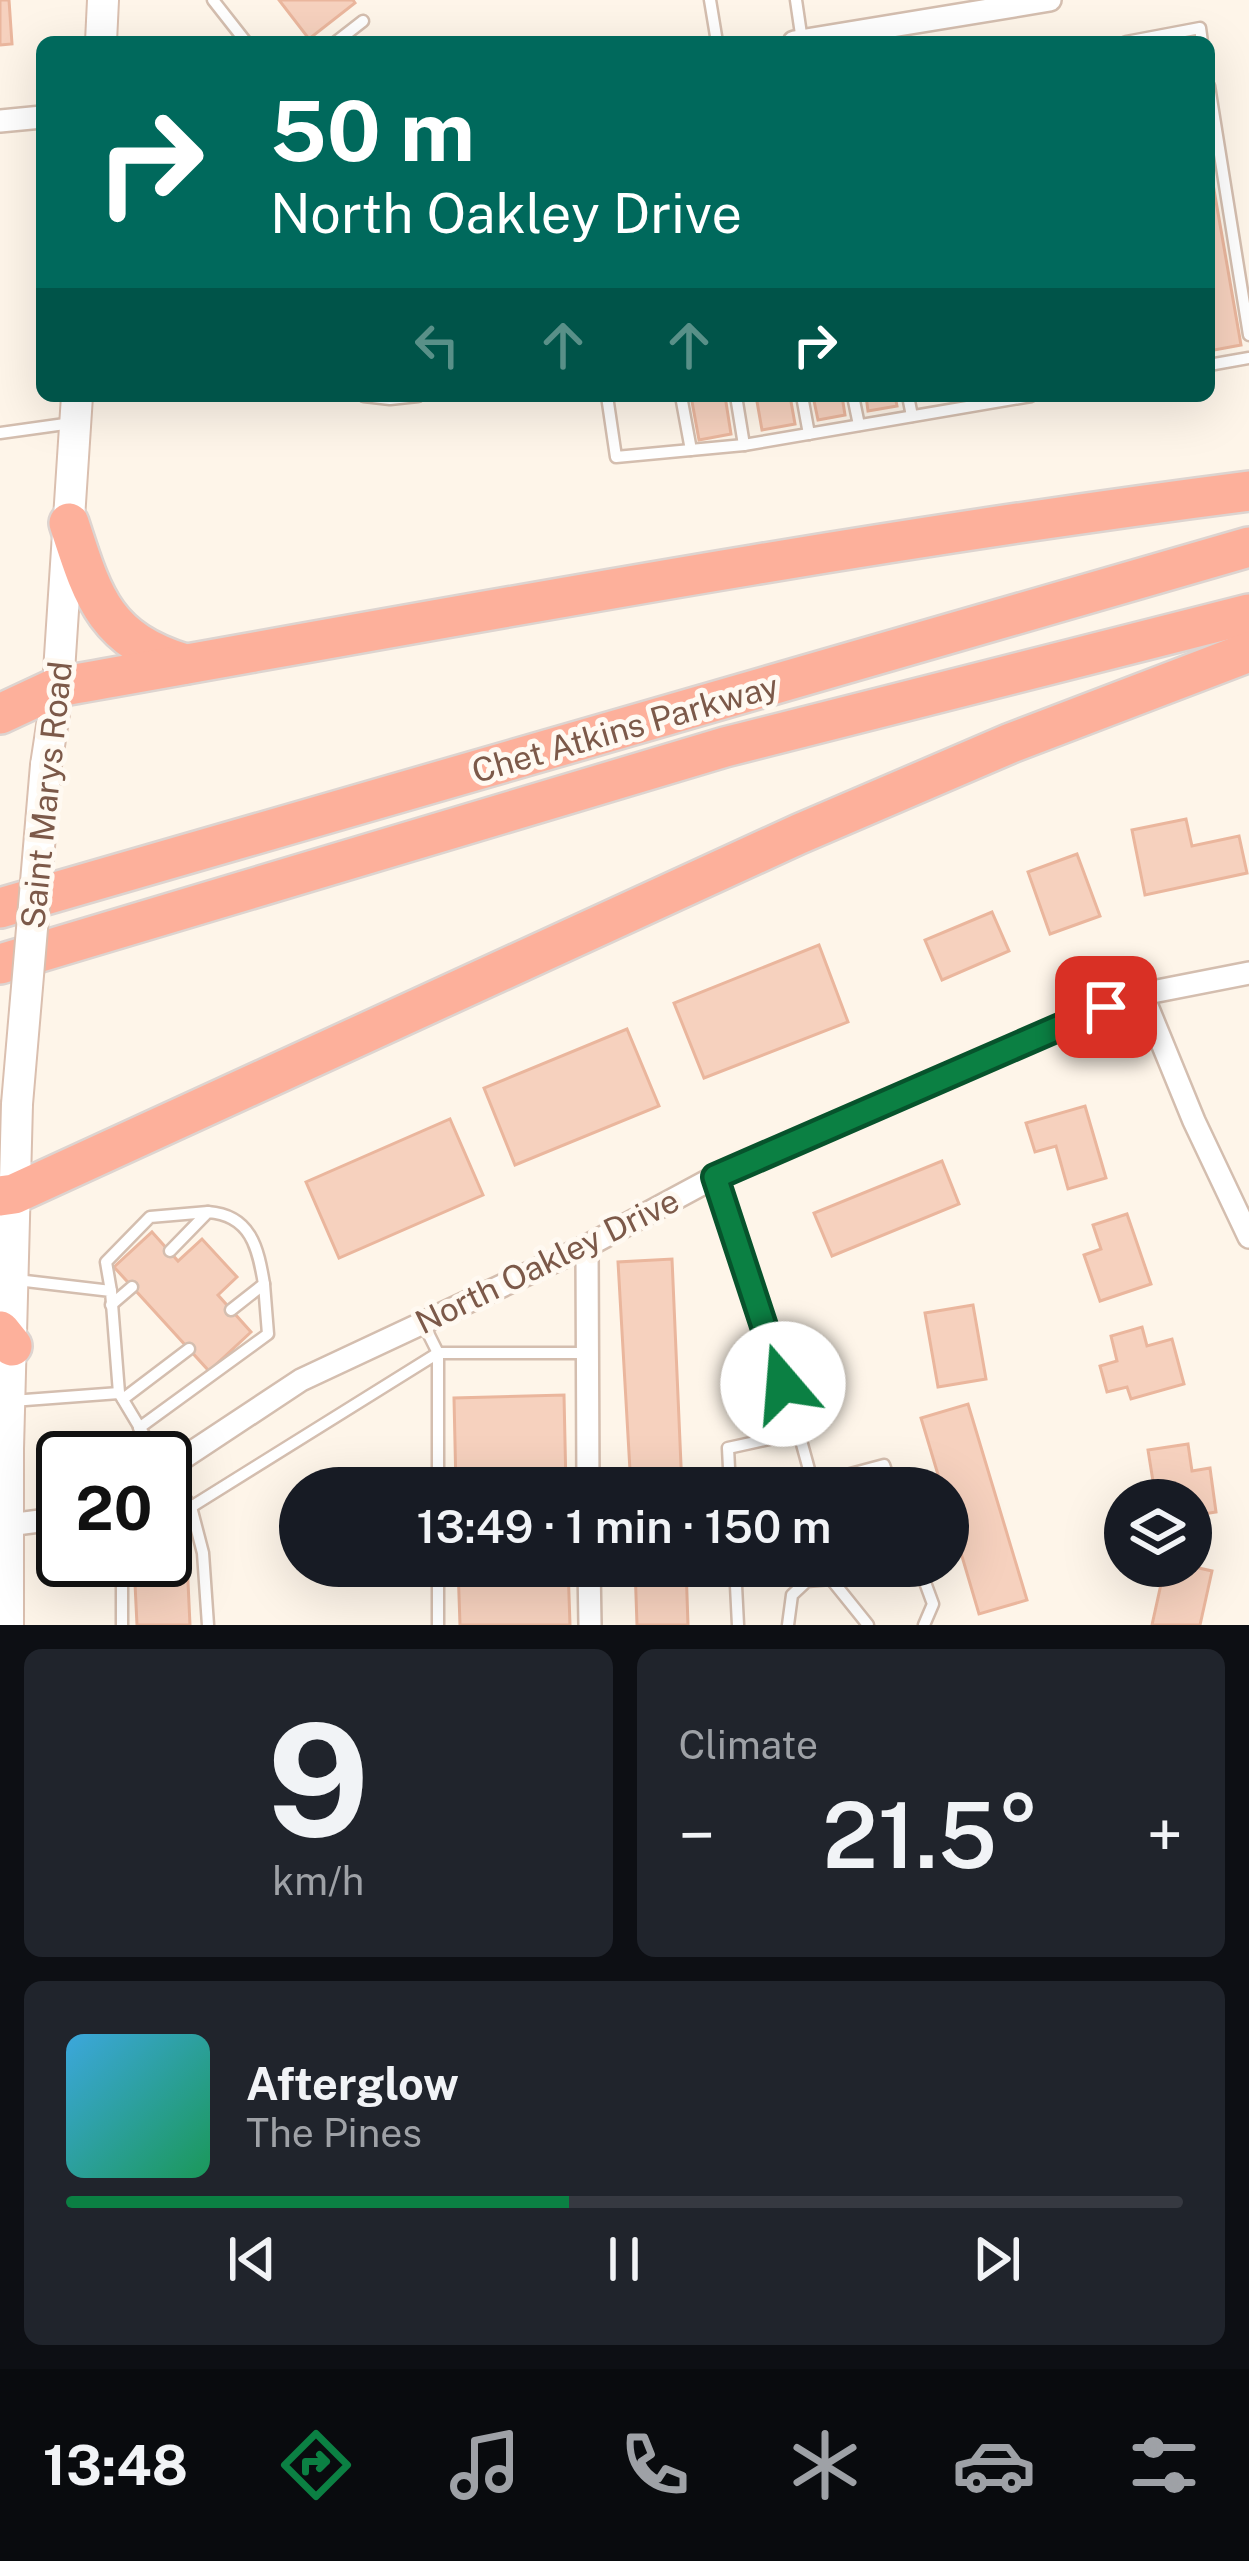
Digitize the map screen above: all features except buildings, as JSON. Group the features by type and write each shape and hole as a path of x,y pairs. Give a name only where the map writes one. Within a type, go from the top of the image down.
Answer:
{"highway":[{"path":"0,714 58,687 185,664 709,573 1249,491"},
{"path":"69,523 88,583 104,612 155,655 185,664"},
{"name":"Chet Atkins Parkway","path":"0,908 1249,548"},
{"name":"Chet Atkins Parkway","path":"0,964 725,747 1249,614"},
{"path":"7,1195 799,834 1011,743 1249,652"}],"main road":[{"path":"100,36 103,0"},
{"name":"Saint Marys Road","path":"8,1625 3,1525 12,1280 7,1195 46,765 58,687 76,409"}],"street":[{"path":"829,36 1050,0"},
{"path":"0,121 36,118"},
{"name":"North Oakley Drive","path":"192,1452 301,1380 586,1246 715,1177 1106,1007 1142,994 1249,973"},
{"path":"1142,994 1249,1237"},
{"path":"586,1246 589,1467"},
{"path":"3,1525 36,1521"},
{"path":"589,1587 590,1625"}],"lane":[{"path":"213,0 241,36"},
{"path":"710,0 716,36"},
{"path":"796,0 798,36"},
{"path":"344,36 363,21"},
{"path":"1162,36 1200,28 1201,36"},
{"path":"1215,123 1249,335"},
{"path":"1215,364 1249,358"},
{"path":"608,402 616,457 744,445 976,402"},
{"path":"682,402 691,450"},
{"path":"737,402 744,445"},
{"path":"803,402 809,434"},
{"path":"854,402 859,425"},
{"path":"909,402 912,416"},
{"path":"0,434 76,409"},
{"path":"715,1177 808,1467"},
{"path":"170,1251 208,1212"},
{"path":"139,1428 268,1334 259,1252 235,1218 208,1212 150,1217 106,1262 121,1396 139,1428 141,1431"},
{"path":"12,1280 111,1298 133,1287"},
{"path":"231,1310 264,1284"},
{"path":"423,1323 438,1353 438,1467"},
{"path":"8,1401 121,1396 189,1349"},
{"path":"192,1506 438,1353 587,1353"},
{"path":"729,1467 728,1448 774,1438 796,1426"},
{"path":"192,1511 203,1553 208,1625"},
{"path":"120,1587 122,1625"},
{"path":"438,1587 438,1625"},
{"path":"736,1587 738,1625"},
{"path":"788,1625 792,1595 800,1587"},
{"path":"837,1587 868,1625"},
{"path":"924,1625 933,1604 927,1587"}],"route":[{"path":"783,1384 715,1177 1106,1007"}]}
